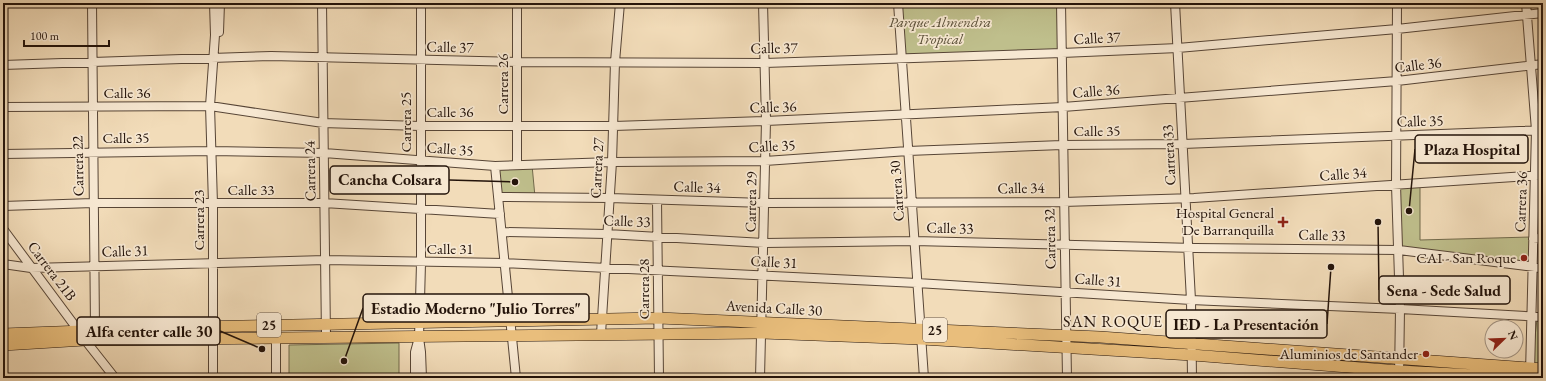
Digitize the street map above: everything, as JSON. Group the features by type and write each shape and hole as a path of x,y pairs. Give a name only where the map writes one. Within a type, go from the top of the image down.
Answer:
{"highway":[{"name":"Avenida Calle 30","path":"3,334 95,329 212,326 419,322 511,322 602,318 658,318 762,328 921,334 1067,336 1400,374 1529,375 1543,369"},
{"name":"Avenida Calle 30","path":"3,345 85,340 419,338 658,333 762,328"},
{"name":"Avenida Calle 30","path":"921,334 1067,348 1192,350 1400,359 1529,375"}],"street":[{"name":"Carrera 22","path":"92,3 92,152 95,329"},
{"name":"Carrera 23","path":"214,3 214,59"},
{"name":"Carrera 23","path":"213,378 213,204 210,106 220,3"},
{"name":"Carrera 24","path":"322,3 326,338"},
{"name":"Carrera 25","path":"421,3 421,263 419,338 422,378"},
{"name":"Carrera 26","path":"517,3 517,165"},
{"name":"Carrera 27","path":"601,334 614,126 615,62 620,3"},
{"name":"Carrera 29","path":"760,378 765,243 766,161 763,3"},
{"name":"Carrera 30","path":"898,3 924,378"},
{"name":"Carrera 32","path":"1060,3 1067,378"},
{"name":"Carrera 33","path":"1175,3 1191,300 1192,378"},
{"path":"1397,3 1396,185 1399,250 1400,374"},
{"name":"Carrera 36","path":"1526,3 1531,65 1540,130 1539,176 1533,239 1529,375"},
{"name":"Calle 37","path":"3,64 214,59 271,56 517,62 765,63 1178,48 1397,29 1543,13"},
{"name":"Calle 36","path":"3,107 210,106 323,123 420,126 614,126 766,121 1063,107 1397,81 1543,64"},
{"name":"Calle 35","path":"3,154 212,151 324,153 495,166 612,162 766,161 908,151 1062,145 1183,144 1540,130"},
{"path":"495,166 516,378"},
{"name":"Calle 34","path":"498,197 610,198 765,203 912,204 1063,202 1186,199 1539,176"},
{"name":"Carrera 28","path":"657,200 659,378"},
{"name":"Calle 33","path":"3,206 93,203 324,204 500,214"},
{"name":"Carrera 21B","path":"3,229 30,268 78,330"},
{"name":"Calle 33","path":"502,232 657,236 765,243 914,241 1188,248 1399,250 1532,268 1543,268"},
{"path":"1533,239 1543,238"},
{"name":"Calle 31","path":"3,264 30,268 325,260 421,263 505,263 917,283 1191,300 1543,317"},
{"path":"276,338 276,378"},
{"name":"Carrera 25","path":"415,378 415,352 419,338"},
{"path":"85,340 115,378"}],"green space":[{"name":"Parque Almendra Tropical","path":"898,3 1060,3 1062,53 902,59"},
{"path":"532,165 535,197 498,197 495,166"},
{"path":"1420,183 1420,240 1531,237 1529,265 1399,250 1396,185"},
{"path":"1537,319 1543,319 1543,366 1530,364"},
{"path":"399,343 399,378 289,378 289,345"}],"place":[{"name":"Cancha Colsara","path":"515,182"},
{"name":"Plaza Hospital","path":"1409,211"},
{"name":"Hospital General De Barranquilla","path":"1283,222"},
{"name":"Sena - Sede Salud","path":"1378,222"},
{"name":"CAI - San Roque","path":"1524,258"},
{"name":"IED - La Presentación","path":"1331,267"},
{"name":"Alfa center calle 30","path":"262,349"},
{"name":"Aluminios de Santander","path":"1426,354"},
{"name":"Estadio Moderno \"Julio Torres\"","path":"344,361"}],"district":[{"name":"SAN ROQUE","path":"1113,321"}]}
